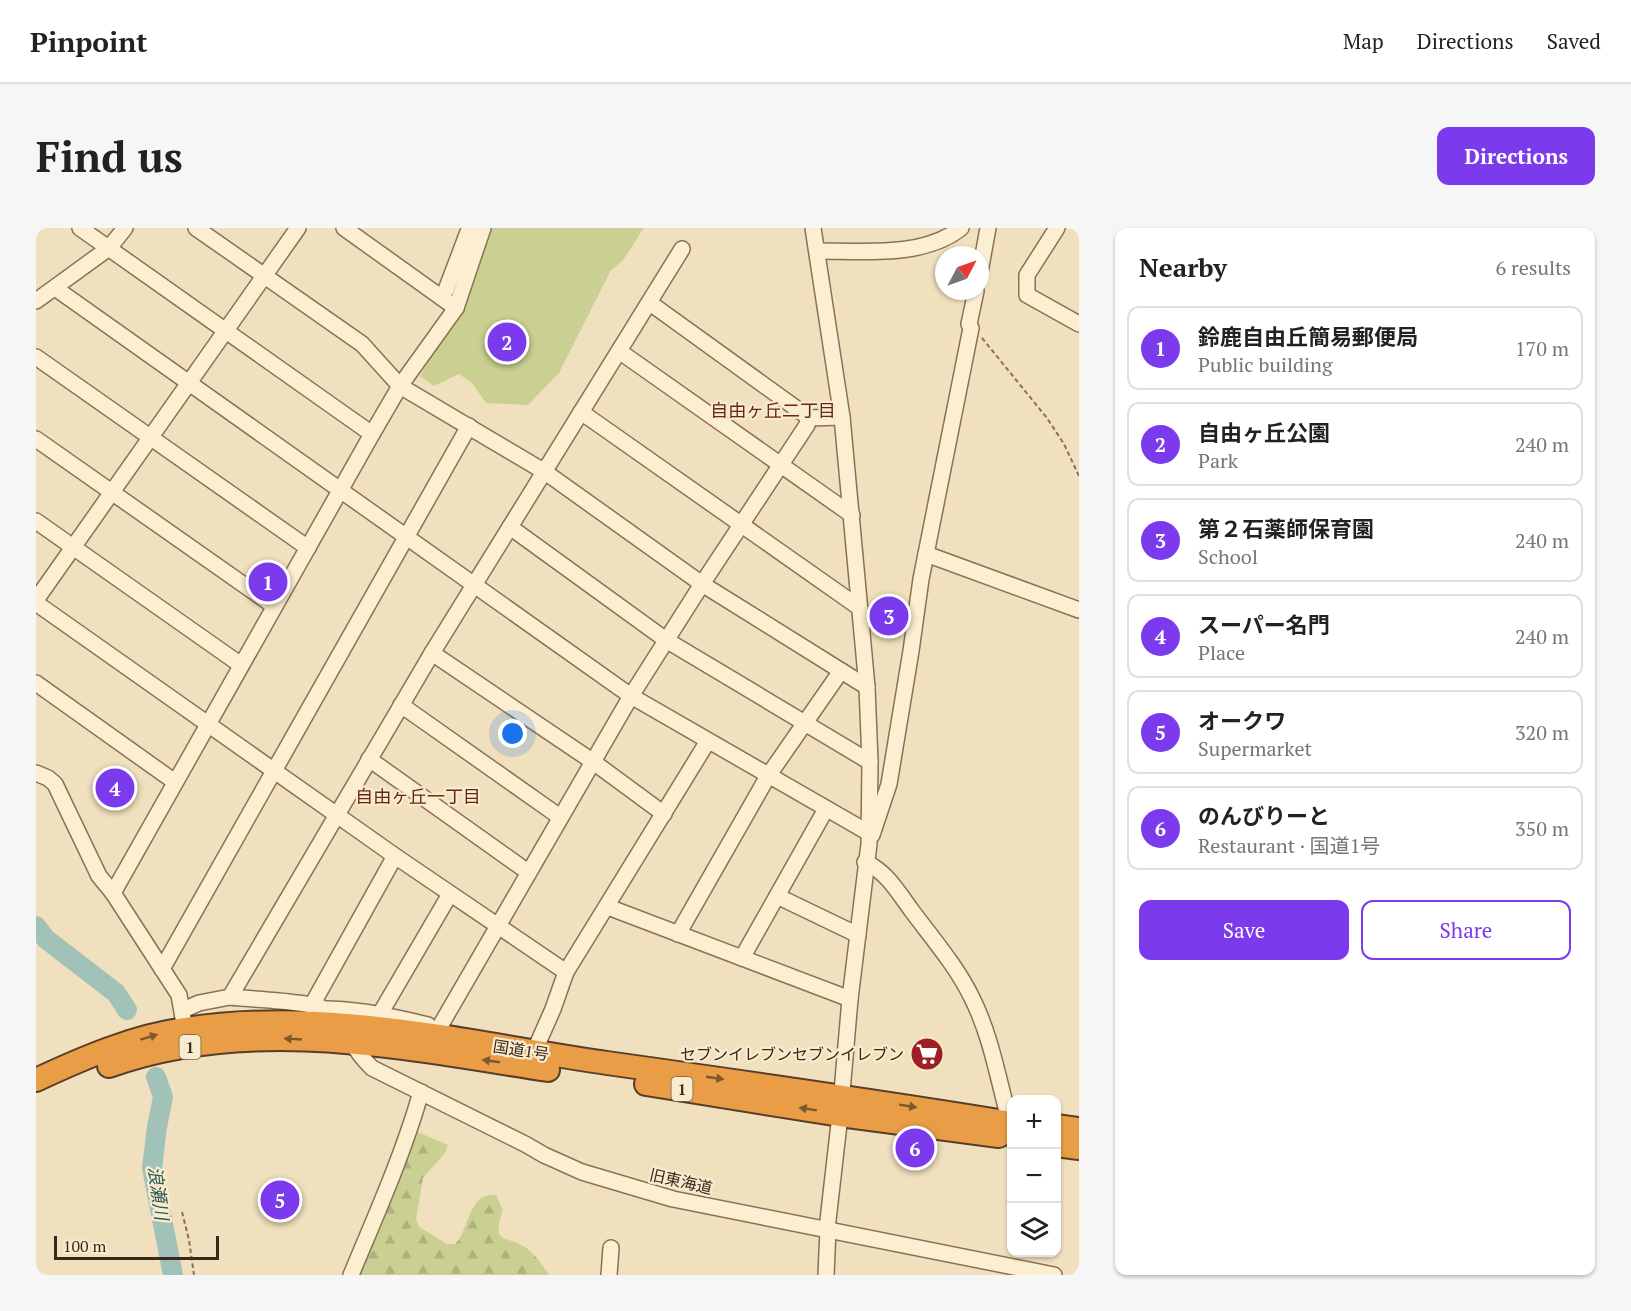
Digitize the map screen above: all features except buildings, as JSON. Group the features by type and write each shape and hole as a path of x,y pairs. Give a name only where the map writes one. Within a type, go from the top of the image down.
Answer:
{"highway":[{"name":"国道1号","path":"36,1080 111,1049 184,1029 261,1021 720,1095 841,1105"},
{"name":"国道1号","path":"36,1097 73,1079 114,1064 156,1053 184,1029"},
{"name":"国道1号","path":"349,1034 507,1047 841,1105 1007,1126"},
{"path":"1061,1127 1079,1129"},
{"path":"1061,1146 1079,1148"}],"street":[{"path":"80,228 372,434"},
{"path":"36,301 109,248 125,228"},
{"path":"196,228 362,344 400,386 545,472 702,584 867,687"},
{"path":"298,228 111,491 36,601 395,856 566,972"},
{"path":"344,228 456,308"},
{"path":"813,228 842,417 867,687 870,762 869,838 827,1229 826,1275"},
{"path":"818,251 895,251 941,240 961,228"},
{"path":"985,246 988,228"},
{"path":"1057,228 1027,275 1027,295 1079,324"},
{"path":"441,297 473,232"},
{"path":"113,893 400,386 456,308 473,232"},
{"path":"230,997 432,653 682,249"},
{"path":"55,288 631,696 826,809 869,838"},
{"path":"869,838 889,784 921,579 971,328 969,324 974,300"},
{"path":"650,303 808,418 842,417"},
{"path":"619,351 852,515"},
{"path":"36,357 308,548"},
{"path":"581,412 860,608"},
{"path":"439,1028 631,696 807,425 808,418"},
{"path":"162,969 469,426"},
{"path":"36,439 274,606"},
{"path":"36,521 241,665"},
{"path":"510,527 666,640 870,762"},
{"path":"926,554 1079,610"},
{"path":"432,653 664,814"},
{"path":"678,934 768,776 841,671"},
{"path":"36,683 176,782"},
{"path":"401,705 560,817"},
{"path":"534,1052 566,972 708,741"},
{"path":"369,759 528,872"},
{"path":"36,773 55,784 99,876 113,893 179,995 184,1029"},
{"path":"742,958 826,809"},
{"path":"319,1007 395,856"},
{"path":"865,862 885,874 972,997 995,1064 1007,1111"},
{"path":"380,1014 450,894"},
{"path":"777,896 858,935"},
{"path":"608,907 850,999"},
{"path":"184,1029 199,1003 230,997 380,1014 475,1036 507,1047"},
{"name":"旧東海道","path":"319,1007 334,1012 360,1056 372,1068 582,1172 673,1199 827,1229 1014,1271 1054,1275"},
{"path":"351,1275 396,1170 421,1092"},
{"path":"609,1275 611,1248"}],"path":[{"path":"971,328 978,333 1047,418 1064,444 1079,476"},
{"path":"182,1212 194,1275"}],"green space":[{"path":"490,228 644,228 626,256 611,270 559,373 528,405 486,403 472,383 459,374 434,386 420,376 459,311"},
{"path":"418,1132 448,1145 445,1153 423,1178 416,1219 419,1227 447,1244 455,1244 474,1206 487,1195 496,1195 503,1210 498,1229 500,1234 528,1249 549,1275 357,1275"}],"waterway":[{"name":"浪瀬川","path":"36,926 46,939 116,993 127,1010"},
{"name":"浪瀬川","path":"156,1077 163,1097 152,1168 173,1275"}],"place":[{"name":"自由ヶ丘公園","path":"507,342"},
{"name":"鈴鹿自由丘簡易郵便局","path":"268,582"},
{"name":"第２石薬師保育園","path":"889,616"},
{"name":"スーパー名門","path":"115,788"},
{"name":"セブンイレブンセブンイレブン","path":"927,1054"},
{"name":"のんびりーと","path":"915,1148"},
{"name":"オークワ","path":"280,1200"}],"district":[{"name":"自由ヶ丘二丁目","path":"773,410"},
{"name":"自由ヶ丘一丁目","path":"418,796"}]}
